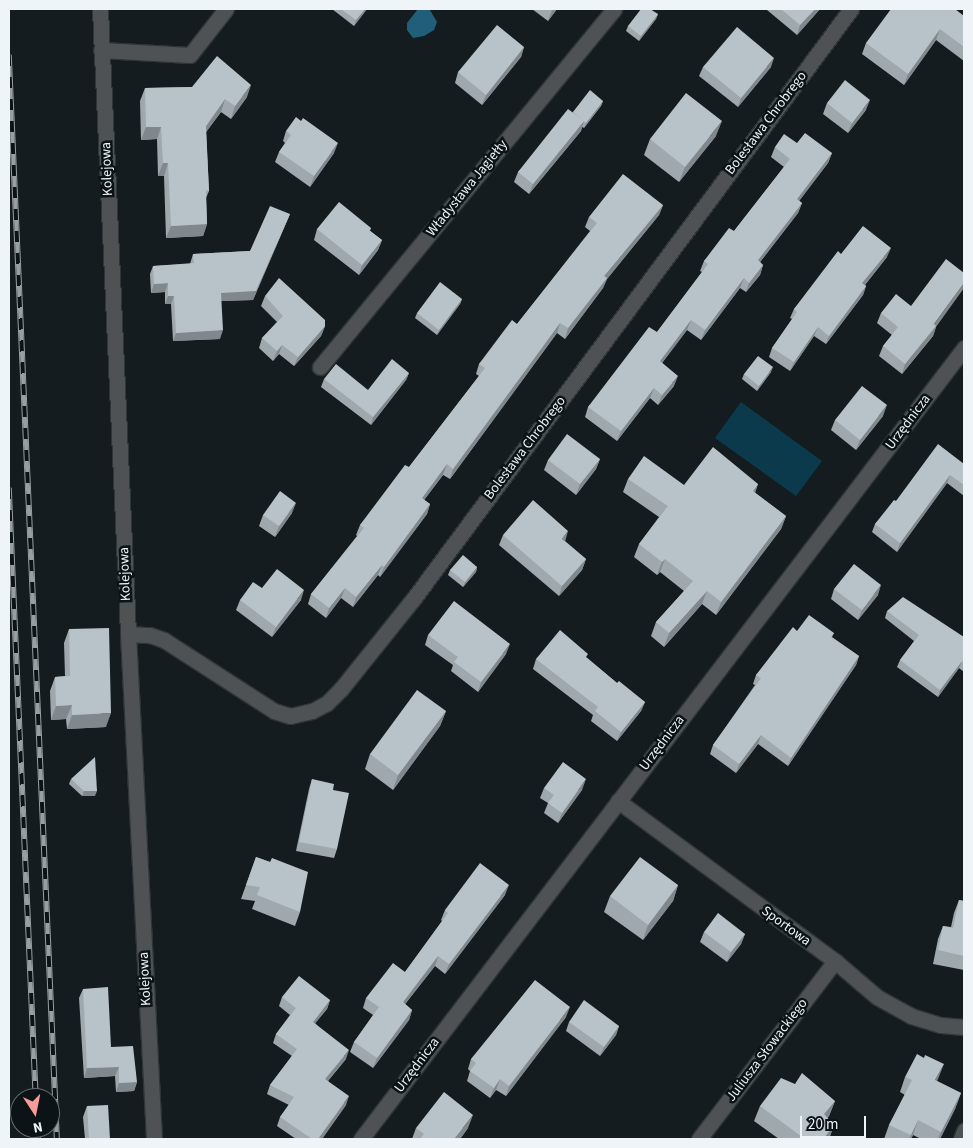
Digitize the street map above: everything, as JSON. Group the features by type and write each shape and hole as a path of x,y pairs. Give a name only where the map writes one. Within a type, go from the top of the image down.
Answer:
{"street":[{"name":"Kolejowa","path":"100,9 128,634 154,1139"},
{"path":"101,50 190,55 226,9"},
{"name":"Władysława Jagiełły","path":"320,367 614,9"},
{"name":"Bolesława Chrobrego","path":"128,634 150,636 164,640 274,711 290,716 312,711 327,703 341,689 414,598 850,9"},
{"name":"Urzędnicza","path":"361,1139 964,348"},
{"name":"Sportowa","path":"618,801 835,961 877,998 911,1016 941,1024 964,1027"},
{"name":"Juliusza Słowackiego","path":"699,1139 835,961"},
{"path":"961,1139 964,1131"}],"shaded area":[{"path":"418,9 430,10 437,22 434,30 424,36 413,38 407,30 407,23"},
{"path":"741,402 822,461 796,496 715,438"}],"building":[{"path":"341,9 365,9 356,20"},
{"path":"641,9 650,9 658,14 641,36 628,26"},
{"path":"781,9 815,9 800,25"},
{"path":"891,9 955,9 964,16 964,47 940,29 908,74 866,43"},
{"path":"497,25 524,47 486,95 458,72"},
{"path":"737,27 774,58 741,98 703,67"},
{"path":"217,56 251,85 235,106 225,99 206,126 209,191 206,190 207,224 171,226 168,163 163,163 161,127 146,127 145,88 192,87"},
{"path":"845,80 870,100 852,123 827,103"},
{"path":"590,90 603,101 586,123 573,112"},
{"path":"686,93 722,121 685,167 650,139"},
{"path":"568,109 584,121 533,184 518,172"},
{"path":"296,117 301,121 303,118 338,143 314,176 279,152 291,135 286,131"},
{"path":"805,133 832,153 797,199 802,203 758,260 763,265 749,283 744,278 705,330 691,320 660,361 678,376 662,395 654,388 621,431 588,407 649,327 657,332 708,264 704,261 729,228 734,231 790,159 775,147 784,134 797,143"},
{"path":"623,174 663,205 604,276 607,278 568,328 560,323 453,469 447,464 422,498 430,504 384,567 382,565 356,597 345,588 329,608 311,594 364,528 360,525 405,465 409,467 485,368 479,364 512,320 517,324 597,223 589,217"},
{"path":"339,202 371,228 369,230 382,240 362,265 317,229"},
{"path":"270,206 290,214 256,291 221,293 223,330 176,333 174,296 168,296 168,283 154,284 153,266 194,263 193,254 250,251"},
{"path":"863,226 891,248 862,283 866,286 829,336 818,327 794,362 772,348 797,312 794,309 838,251 841,254"},
{"path":"946,259 964,273 964,283 934,324 936,326 905,364 883,346 898,327 881,313 896,294 911,306"},
{"path":"279,278 325,320 325,326 298,357 282,345 277,351 262,338 283,316 265,296"},
{"path":"440,282 462,299 439,330 417,313"},
{"path":"758,356 773,367 759,386 744,374"},
{"path":"392,359 409,373 373,417 324,379 336,364 368,390"},
{"path":"862,386 887,405 860,440 835,420"},
{"path":"567,434 600,459 580,484 548,460"},
{"path":"938,444 964,464 964,485 950,475 900,543 875,524 894,500 896,501"},
{"path":"713,447 758,484 753,491 786,516 721,602 707,591 669,633 656,622 693,581 665,559 662,562 639,544 668,506 628,479 644,456 684,485"},
{"path":"280,491 296,503 279,526 263,515"},
{"path":"533,500 568,531 562,539 586,559 562,586 503,535"},
{"path":"463,555 477,567 465,582 450,570"},
{"path":"854,564 881,585 862,610 834,589"},
{"path":"277,569 304,590 276,627 240,600 253,582 262,588"},
{"path":"903,597 964,637 964,663 962,661 940,690 900,660 919,635 887,611"},
{"path":"454,601 510,644 481,682 454,662 458,657 428,635"},
{"path":"809,615 834,633 831,637 859,656 791,758 761,735 739,764 713,745 761,678 756,675 793,627 797,631"},
{"path":"109,628 111,713 72,715 72,705 56,706 55,677 70,676 69,629"},
{"path":"560,630 588,654 586,657 617,683 619,681 645,702 621,732 595,711 598,707 536,659"},
{"path":"417,690 446,711 398,775 370,754"},
{"path":"95,757 97,791 84,791 71,779"},
{"path":"563,762 586,779 562,813 548,803 554,795 544,788"},
{"path":"312,779 334,784 333,790 349,793 337,849 299,842"},
{"path":"256,857 270,862 272,858 308,872 300,912 257,895 260,887 246,885"},
{"path":"640,857 678,885 648,925 610,896"},
{"path":"480,863 509,885 449,964 438,956 403,1002 412,1010 377,1058 354,1042 379,1007 366,998 393,963 405,972 448,913 445,910"},
{"path":"959,900 964,901 964,956 938,950 943,926 953,928"},
{"path":"718,913 745,934 731,952 704,932"},
{"path":"299,976 330,1000 313,1022 349,1050 325,1079 349,1096 318,1139 312,1139 280,1117 294,1097 270,1085 297,1049 276,1034 296,1008 282,997"},
{"path":"535,980 570,1007 509,1086 500,1079 494,1088 470,1071 476,1063 471,1059"},
{"path":"108,987 111,1047 133,1046 137,1082 119,1083 119,1067 87,1068 83,989"},
{"path":"584,1000 619,1026 604,1047 569,1022"},
{"path":"917,1054 924,1058 925,1055 944,1064 935,1080 961,1093 941,1132 918,1120 911,1135 889,1125 912,1080 905,1077"},
{"path":"802,1073 835,1101 824,1114 834,1125 823,1139 805,1139 760,1106 781,1078 795,1084"},
{"path":"444,1092 473,1115 454,1139 420,1139 424,1134 416,1128"},
{"path":"108,1105 110,1139 89,1139 87,1106"}],"railway":[{"path":"9,55 57,1139"},
{"path":"9,488 36,1088"}]}
